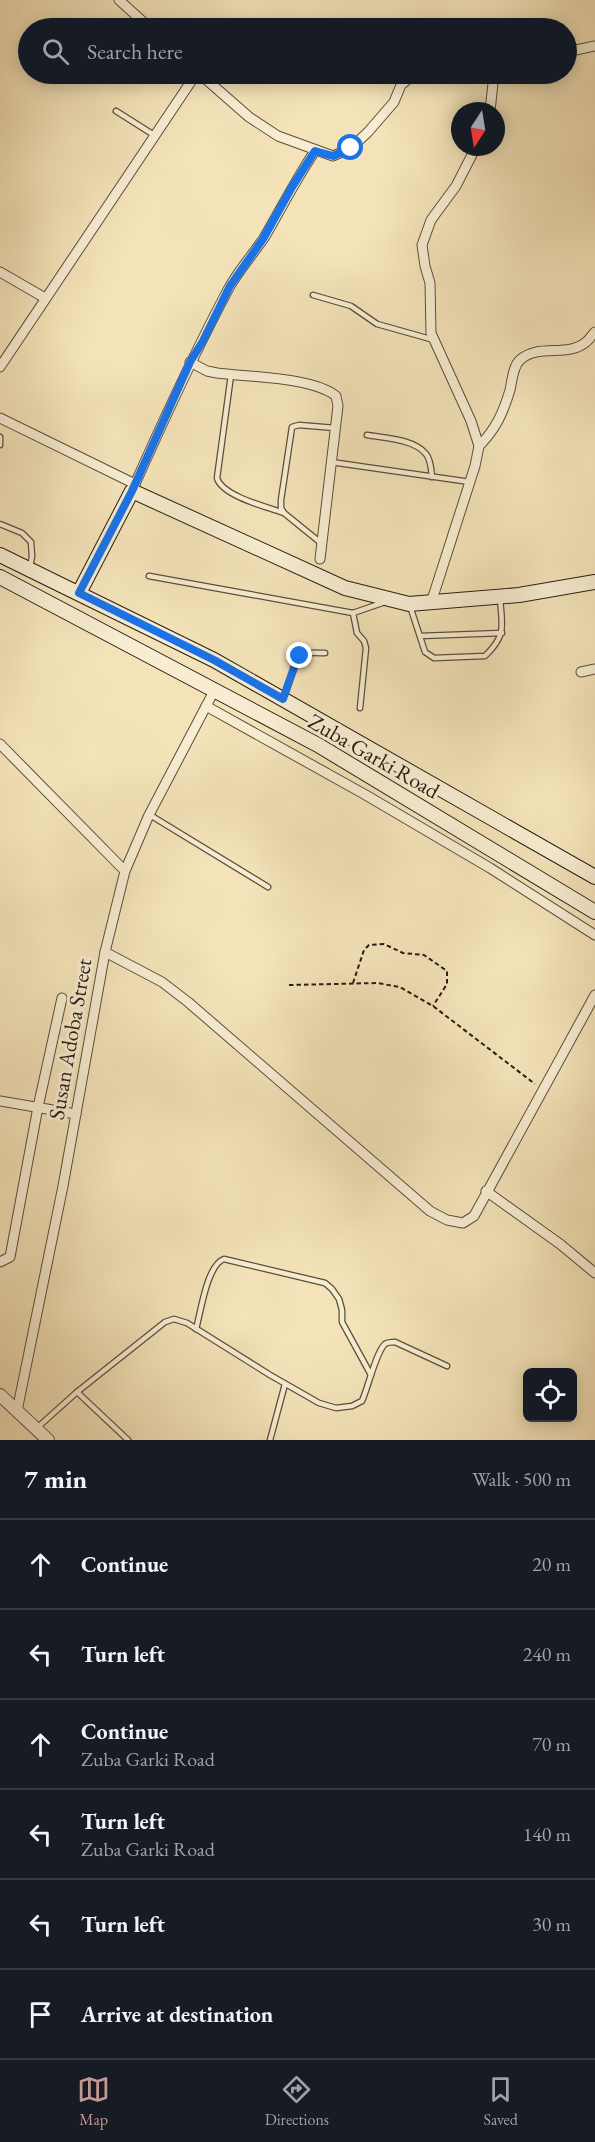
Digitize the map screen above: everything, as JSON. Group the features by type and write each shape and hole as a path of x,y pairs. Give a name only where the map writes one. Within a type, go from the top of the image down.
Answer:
{"main road":[{"path":"79,593 133,487 345,588 409,604 500,597 595,582"},
{"name":"Zuba Garki Road","path":"0,555 214,660 595,877"},
{"name":"Zuba Garki Road","path":"0,577 318,745 595,912"}],"street":[{"path":"119,0 139,18"},
{"path":"577,49 595,46"},
{"path":"0,367 154,135 191,84"},
{"path":"210,84 249,117 278,136 333,156 351,148 368,132 394,102 402,84"},
{"path":"491,102 494,84"},
{"path":"0,418 133,487 190,362 230,286 263,239 315,151"},
{"path":"472,156 456,186 431,220 422,245 430,283 431,333 471,421 479,446"},
{"path":"0,272 45,298"},
{"path":"430,603 470,482 479,446 494,431 509,392 517,362 526,355 540,351 575,348 586,343 595,332"},
{"path":"190,362 207,371 301,383 330,391 336,396 338,406 320,559"},
{"path":"581,672 595,669"},
{"name":"Susan Adoba Street","path":"17,1412 63,1186 105,951 125,871 149,815 214,691"},
{"path":"206,706 364,794 490,868 595,935"},
{"path":"0,744 125,871"},
{"path":"105,951 162,982 188,1002 430,1211 447,1220 463,1223 474,1216 595,995"},
{"path":"0,1262 10,1257 38,1107 62,998"},
{"path":"0,1101 76,1114"},
{"path":"486,1191 560,1244 595,1273"},
{"path":"0,1395 48,1440"}],"lane":[{"path":"116,111 154,135"},
{"path":"313,295 351,306 377,324 434,340"},
{"path":"231,375 217,478 219,485 243,498 284,513 321,543"},
{"path":"284,513 281,500 292,427 299,424 335,428"},
{"path":"367,435 416,446 430,460 432,477"},
{"path":"0,437 0,445"},
{"path":"331,462 470,482"},
{"path":"0,524 22,533 31,542 33,556 30,570"},
{"path":"149,576 353,613 393,600"},
{"path":"409,604 425,652 434,658 485,656 502,633 500,597"},
{"path":"353,613 357,633 364,641 366,648 360,708"},
{"path":"420,636 502,633"},
{"path":"283,699 297,659 304,653 325,652"},
{"path":"149,815 268,887"},
{"path":"196,1329 211,1272 220,1260 325,1282 339,1299 342,1322 371,1376"},
{"path":"36,1429 77,1392 165,1322 174,1319 187,1323 285,1384 320,1403 336,1408 352,1406 362,1401 383,1347 391,1342 447,1366"},
{"path":"270,1440 285,1384"},
{"path":"77,1392 128,1440"}],"path":[{"path":"353,984 364,950 369,945 384,944 403,953 424,955 447,971 447,984 434,1006"},
{"path":"290,985 377,983 400,987 434,1006 542,1090"}],"route":[{"path":"300,656 283,699 214,660 79,593 132,491 190,362 230,286 263,239 315,151 333,156 351,148"}]}
